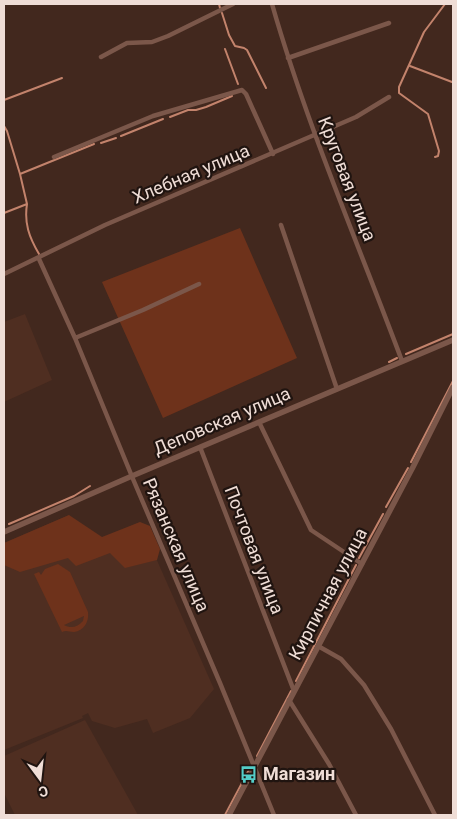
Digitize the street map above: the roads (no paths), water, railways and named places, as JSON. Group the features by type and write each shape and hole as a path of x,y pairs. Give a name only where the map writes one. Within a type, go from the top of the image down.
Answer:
{"street":[{"path":"101,57 127,43 152,42 168,36 233,4"},
{"name":"Круговая улица","path":"272,4 288,58 315,135 402,361"},
{"path":"288,58 388,23"},
{"path":"54,157 152,116 242,90 246,94 273,154"},
{"name":"Хлебная улица","path":"4,274 105,226 356,117 389,97"},
{"path":"281,225 337,389"},
{"name":"Рязанская улица","path":"38,259 76,338 274,815"},
{"path":"76,338 199,284"},
{"name":"Деповская улица","path":"4,532 453,340"},
{"name":"Кирпичная улица","path":"229,815 453,387"},
{"path":"259,422 311,530 362,564"},
{"name":"Почтовая улица","path":"200,447 294,691"},
{"path":"318,646 341,659 364,685 391,729 435,815"},
{"path":"289,700 329,764 356,815"}],"waterway":[{"path":"219,4 220,8"},
{"path":"435,157 438,156 439,151 428,114 399,93 399,87 424,32 445,4"},
{"path":"222,13 229,35 235,46 247,50 266,88"},
{"path":"225,49 238,84"},
{"path":"410,66 452,82"},
{"path":"4,100 62,78"},
{"path":"170,117 188,110 206,107 232,96"},
{"path":"121,136 163,119"},
{"path":"4,126 20,174 27,204 4,213"},
{"path":"101,143 116,138"},
{"path":"20,174 94,144"},
{"path":"27,204 28,230 39,254"},
{"path":"406,354 453,334"},
{"path":"389,362 397,358"},
{"path":"411,462 453,381"},
{"path":"386,507 408,468"},
{"path":"9,524 74,496 90,486"},
{"path":"359,558 383,514"},
{"path":"296,681 356,565"},
{"path":"257,756 291,691"},
{"path":"225,815 251,766"}],"place":[{"name":"Магазин","path":"249,774"}]}
